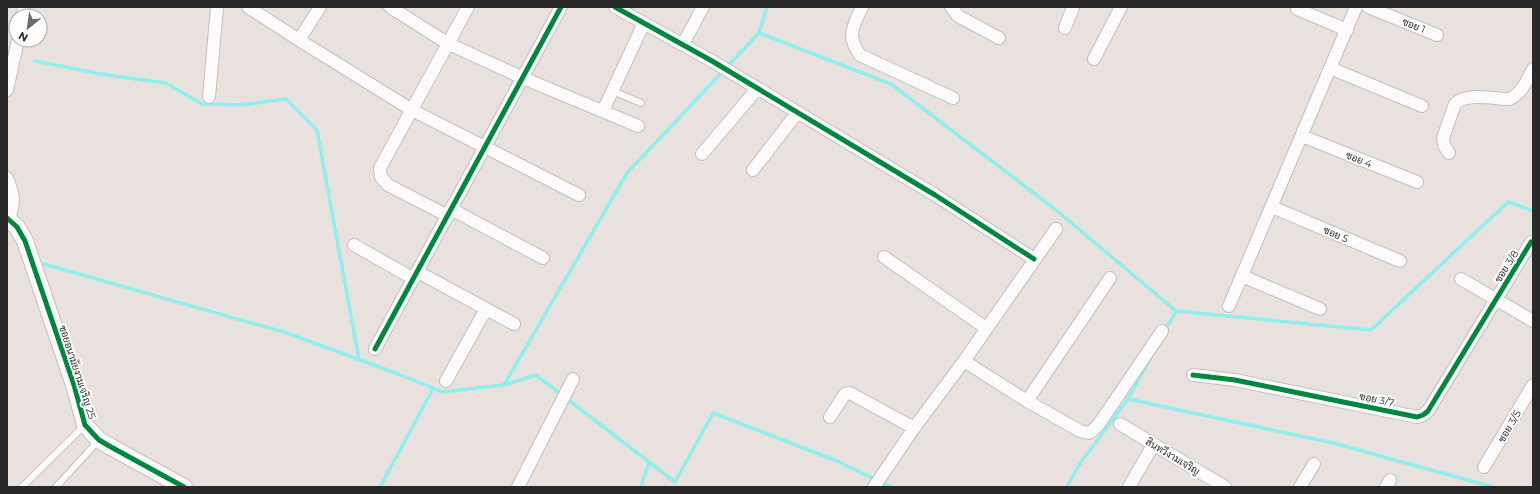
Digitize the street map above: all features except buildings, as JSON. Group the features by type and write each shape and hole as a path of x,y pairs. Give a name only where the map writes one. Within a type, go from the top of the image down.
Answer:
{"street":[{"path":"209,97 217,7"},
{"path":"248,7 412,110 579,195"},
{"path":"299,40 320,7"},
{"path":"390,7 448,43 523,78 638,126"},
{"path":"468,7 380,168 381,176 388,185 450,212 543,258"},
{"path":"375,349 561,7"},
{"path":"683,44 703,7"},
{"path":"862,7 852,30 851,38 860,55 953,98"},
{"path":"951,7 958,16 999,38"},
{"path":"1064,28 1073,7"},
{"path":"1094,59 1121,7"},
{"path":"1229,306 1356,7"},
{"name":"ซอย 1","path":"1368,7 1437,35"},
{"path":"619,8 712,61 935,195 1034,259"},
{"path":"1297,9 1347,30"},
{"path":"603,111 644,23"},
{"path":"7,87 16,48"},
{"path":"1330,68 1422,106"},
{"path":"1449,153 1444,145 1443,138 1455,104 1459,100 1465,97 1509,99 1515,97 1533,70"},
{"path":"702,154 757,89"},
{"path":"752,170 797,113"},
{"name":"ซอย 4","path":"1302,136 1417,182"},
{"path":"7,178 13,194 13,209 8,219"},
{"name":"ซอย 5","path":"1272,207 1400,261"},
{"name":"ซอยอนามัยงามเจริญ 25","path":"8,219 17,227 25,242 74,385 85,425 99,440 184,487"},
{"path":"874,487 914,428 964,361 1056,229"},
{"name":"ซอย 3/8","path":"1496,299 1531,242"},
{"path":"354,245 514,324"},
{"path":"884,258 986,328"},
{"path":"1242,276 1320,309"},
{"path":"1027,401 1110,278"},
{"path":"1461,279 1533,321"},
{"name":"ซอย 3/7","path":"1193,375 1235,380 1417,416 1423,415 1428,411 1496,299"},
{"path":"446,381 486,309"},
{"path":"964,361 1027,401 1080,431 1088,433 1099,424 1162,331"},
{"path":"518,487 573,379"},
{"name":"ซอย 3/5","path":"1484,467 1533,385"},
{"path":"830,417 845,394 850,392 914,428"},
{"name":"สินทวีงามเจริญ","path":"1120,424 1221,486"},
{"path":"1129,487 1153,444"},
{"path":"1300,487 1314,464"}],"lane":[{"path":"612,91 640,102"},
{"path":"22,487 85,425"},
{"path":"56,487 99,440"}],"waterway":[{"path":"767,7 759,33 627,173 504,385 536,375 675,482 713,413 837,461 891,487"},
{"path":"759,33 891,84 1056,210 1176,311 1371,330 1508,202 1533,211"},
{"path":"35,61 106,75 166,83 202,104 241,105 286,99 317,130 359,360"},
{"path":"44,264 287,333 401,375 442,392 504,385"},
{"path":"1165,331 1176,311"},
{"path":"1067,487 1079,465 1128,399 1151,357"},
{"path":"380,487 433,389"},
{"path":"1128,399 1333,443 1493,487"},
{"path":"641,487 649,462"}],"cycle path":[{"path":"375,349 561,7"},
{"path":"615,7 712,61 935,195 1034,259"},
{"path":"7,218 17,227 25,241 74,385 85,425 99,440 184,487"},
{"path":"1193,375 1235,380 1417,417 1423,415 1428,411 1531,242"}]}
